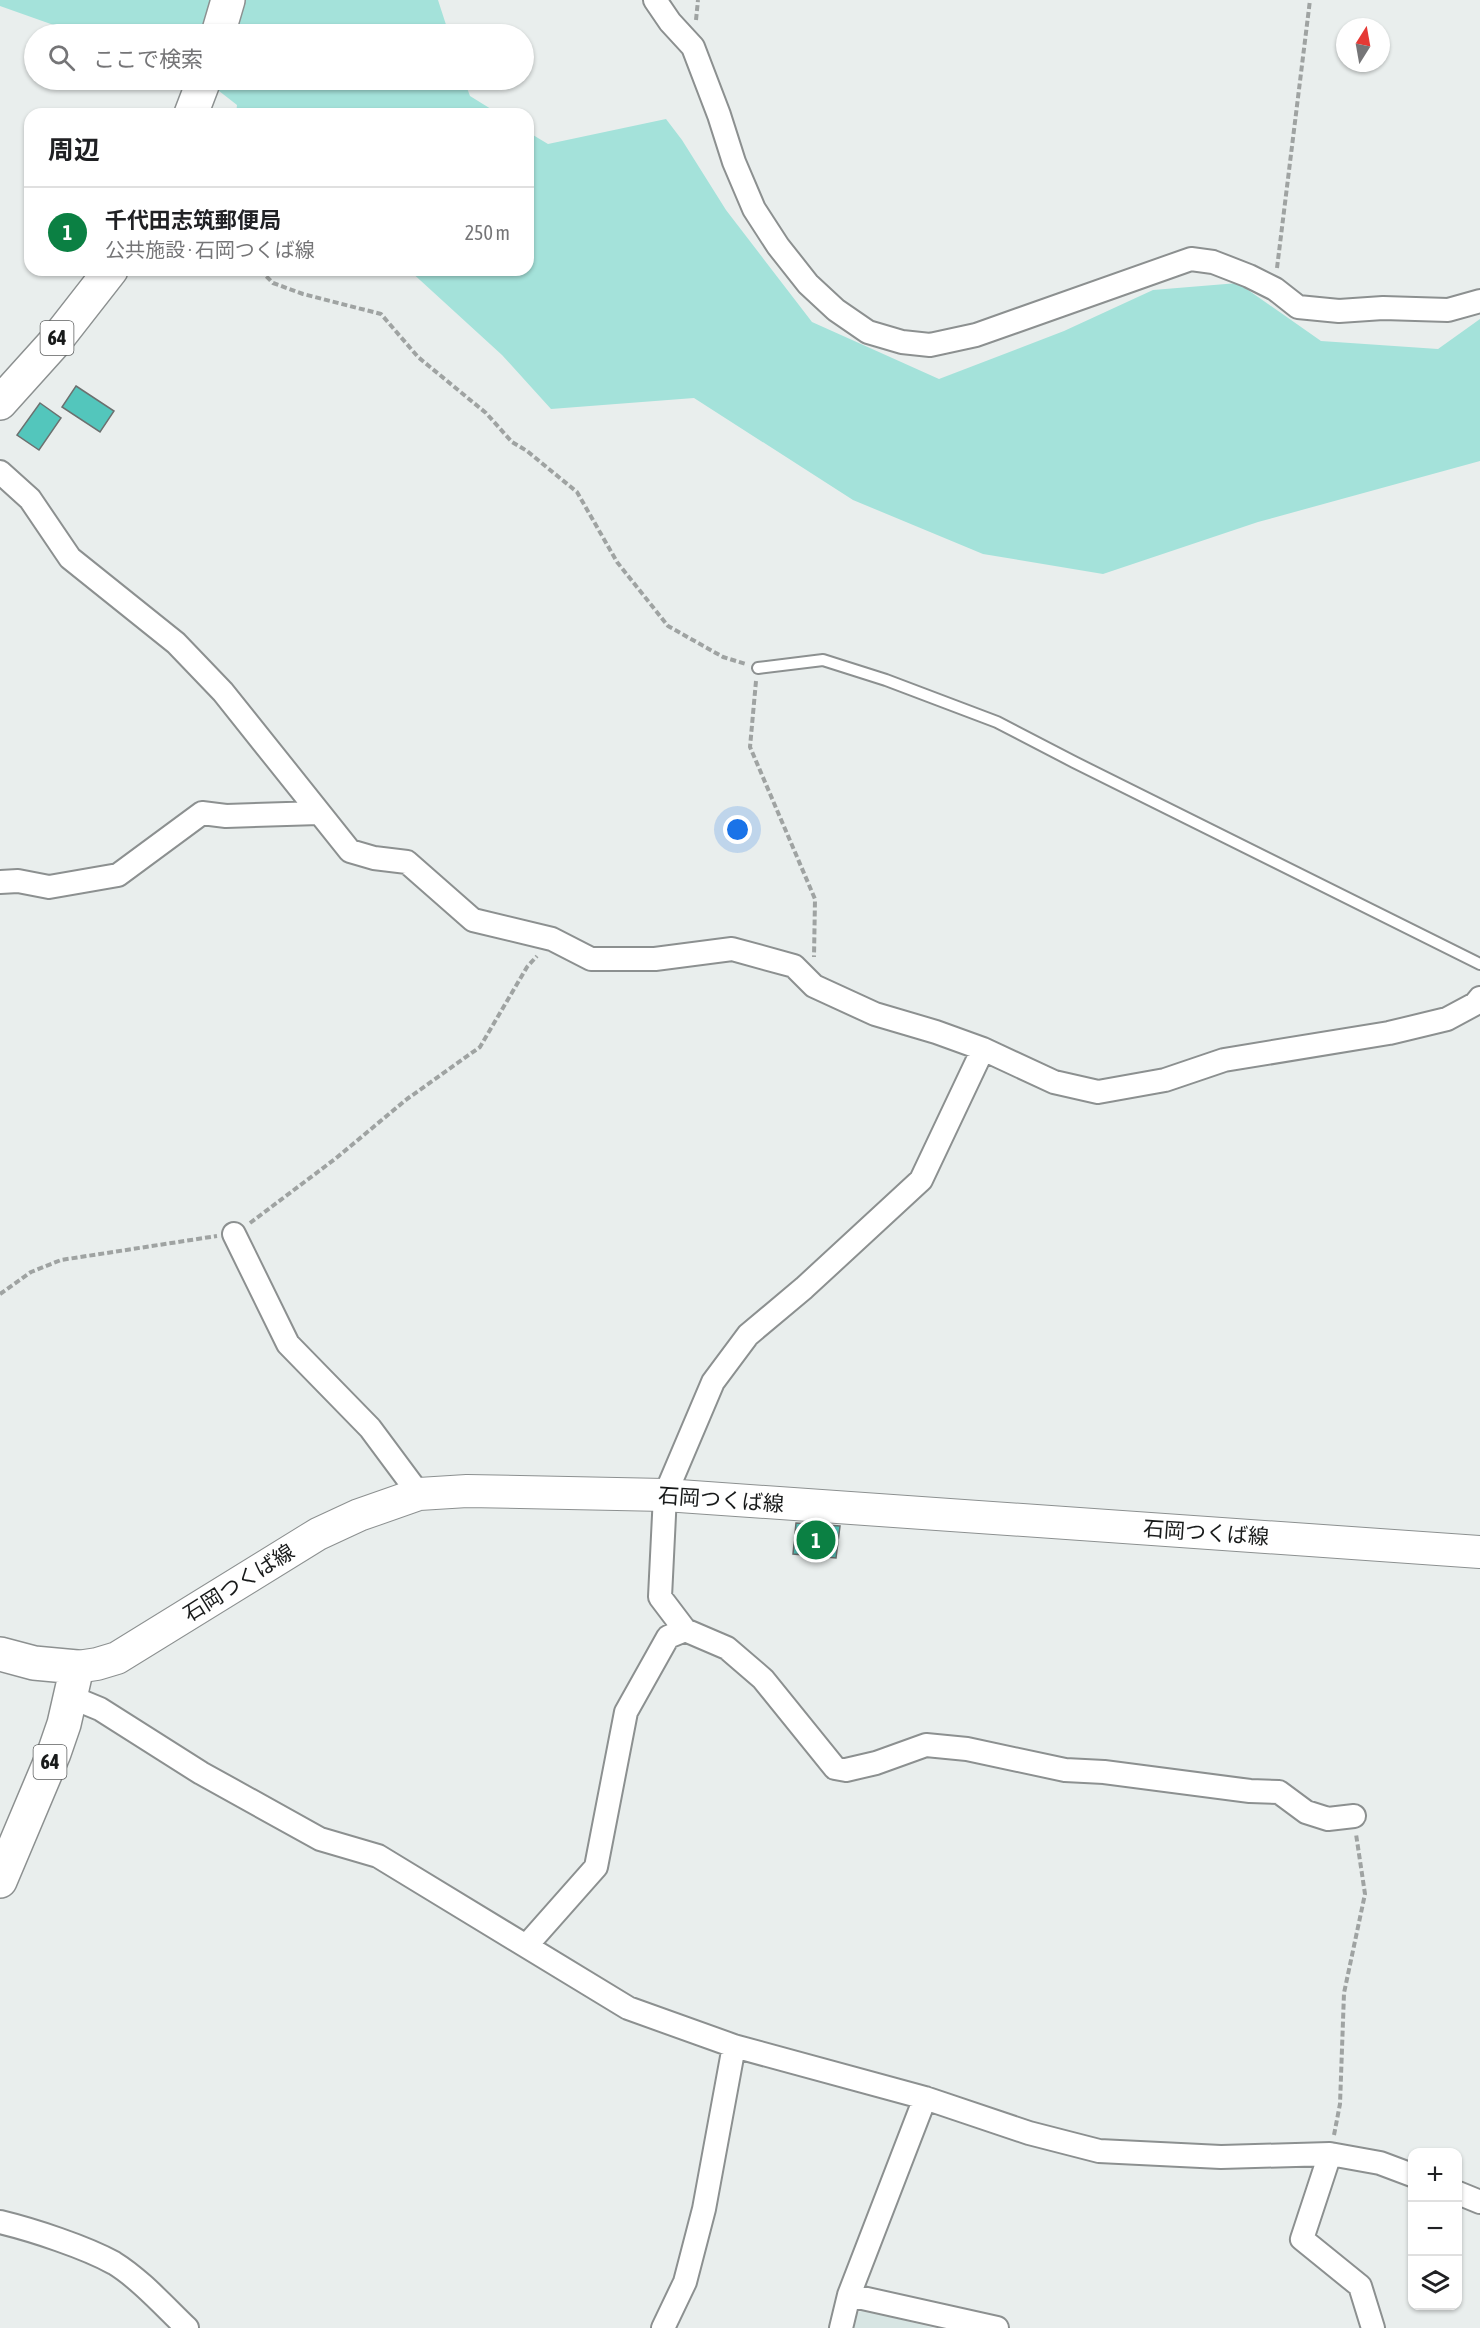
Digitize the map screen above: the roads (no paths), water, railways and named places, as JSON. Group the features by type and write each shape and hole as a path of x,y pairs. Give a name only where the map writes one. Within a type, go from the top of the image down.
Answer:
{"main road":[{"path":"221,24 228,0"},
{"path":"193,108 200,90"},
{"name":"64","path":"0,403 54,343 106,276"},
{"name":"石岡つくば線","path":"74,1682 97,1664 117,1658 318,1534 359,1515 419,1494 467,1491 665,1496 1480,1552"},
{"path":"0,1654 34,1663 74,1682"},
{"name":"64","path":"0,1881 54,1753 74,1682"}],"street":[{"path":"655,0 670,22 693,47 734,162 760,219 808,284 836,310 868,332 902,342 930,345 976,335 1191,259 1213,262 1249,276 1275,289 1298,307 1339,311 1383,308 1448,310 1480,302"},
{"path":"0,472 30,499 70,558 176,643 223,692 350,851 374,858 407,862 473,920 552,939 591,958 655,959 732,949 794,966 814,986 875,1014 983,1049 1054,1082 1098,1092 1165,1080 1224,1060 1313,1044 1356,1040 1447,1019 1480,999"},
{"path":"0,882 18,881 49,887 118,875 202,813 226,816 318,813"},
{"path":"983,1049 921,1180 804,1288 748,1335 713,1382 665,1496 660,1597 685,1630 727,1648 763,1679 835,1768 846,1770 876,1763 926,1745 967,1749 1065,1770 1104,1772 1250,1791 1279,1792 1306,1812 1328,1819 1354,1816"},
{"path":"234,1234 288,1344 370,1428 419,1494"},
{"path":"527,1945 596,1868 626,1712 668,1637 685,1630"},
{"path":"74,1682 100,1709 201,1773 320,1839 378,1856 628,2008 734,2046 925,2098 1029,2133 1100,2151 1210,2157 1330,2154 1380,2163 1408,2173"},
{"path":"663,2328 685,2282 704,2209 734,2046"},
{"path":"841,2328 849,2295 925,2098"},
{"path":"1330,2154 1302,2240 1360,2286 1373,2328"},
{"path":"1462,2195 1480,2202"},
{"path":"0,2222 65,2242 114,2264 153,2295 187,2328"},
{"path":"849,2295 997,2328"}],"lane":[{"path":"758,668 824,660 886,680 997,722 1480,964"}],"place":[{"name":"千代田志筑郵便局","path":"816,1540"}]}
